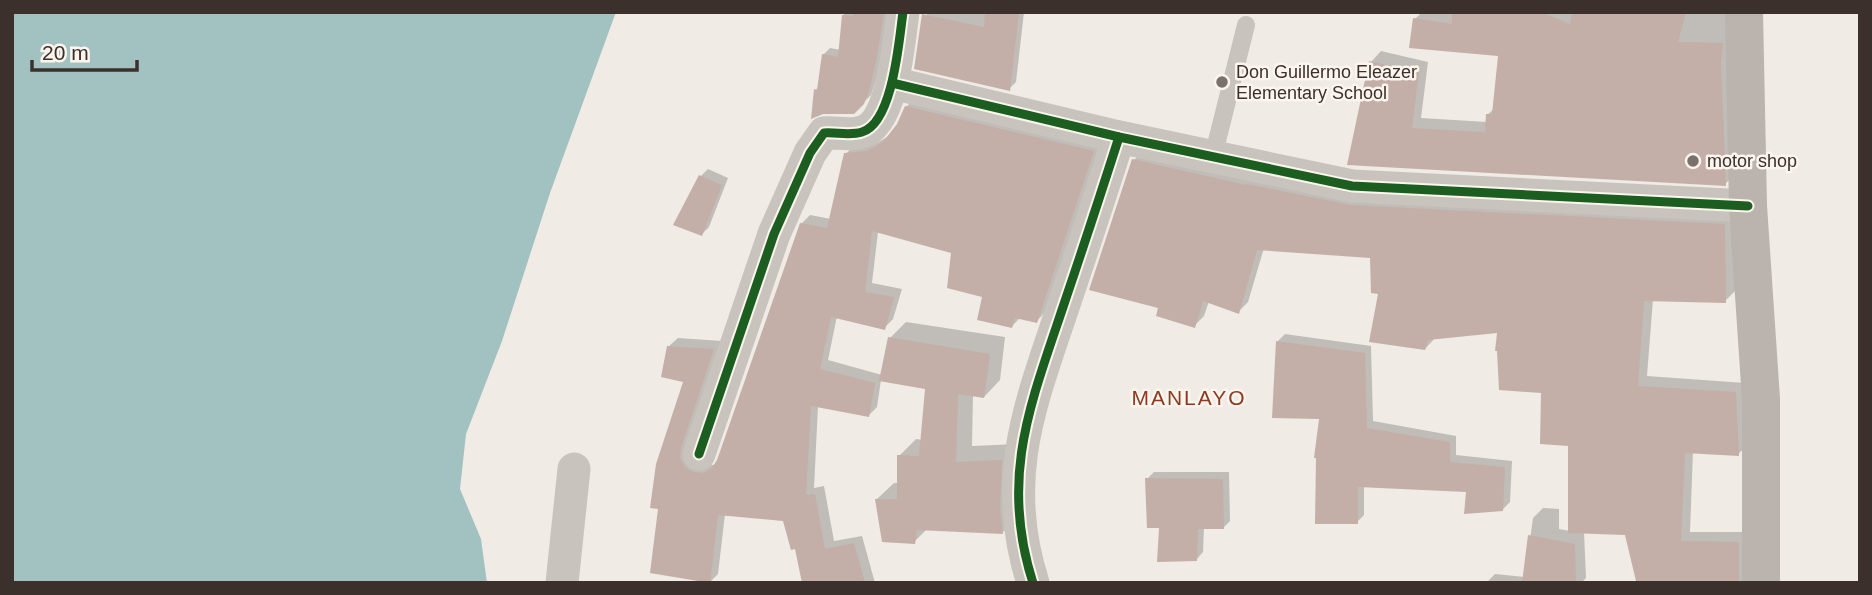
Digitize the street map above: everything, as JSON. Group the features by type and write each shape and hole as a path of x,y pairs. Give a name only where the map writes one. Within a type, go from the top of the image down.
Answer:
{"main road":[{"path":"1744,12 1748,206 1761,399 1761,583"}],"street":[{"path":"699,454 774,234 810,153 824,133 863,132 872,126 880,115 892,83 903,12"},
{"path":"892,83 1119,137 1352,186 1748,206"},
{"path":"1033,583 1019,523 1018,480 1023,437 1037,384 1119,137"},
{"path":"562,583 574,469"}],"lane":[{"path":"1213,157 1246,25"}],"water":[{"path":"12,12 616,12 550,193 502,341 466,434 460,489 481,539 487,583 12,583"}],"building":[{"path":"853,12 884,12 877,57 864,104 854,114 823,114 811,119 822,54 838,57 842,15 853,16"},
{"path":"985,12 1019,12 1010,91 914,69 922,14 984,27"},
{"path":"1452,12 1541,12 1570,24 1572,12 1686,12 1678,42 1723,43 1721,63 1726,186 1347,165 1369,61 1419,72 1412,128 1485,132 1486,114 1492,114 1498,56 1409,48 1413,18 1452,24"},
{"path":"905,106 1094,151 1037,323 1015,318 1012,328 977,320 982,297 947,288 951,253 872,231 865,292 894,297 885,330 831,317 820,369 875,383 869,417 811,406 806,495 815,494 825,549 854,543 865,583 802,583 795,549 791,550 783,521 718,515 710,583 650,573 658,509 650,508 656,464 683,382 661,377 667,346 714,349 680,458 685,467 693,472 703,473 712,468 717,460 800,223 827,228 844,153 867,151 883,142 897,124"},
{"path":"1132,159 1351,205 1725,224 1726,303 1644,301 1638,386 1736,392 1739,456 1685,453 1681,541 1739,542 1739,583 1636,581 1625,535 1568,533 1568,446 1540,444 1541,393 1499,390 1495,351 1497,333 1428,340 1425,350 1369,342 1378,294 1371,293 1370,258 1257,250 1239,314 1203,301 1195,328 1156,316 1158,308 1089,290"},
{"path":"699,175 722,185 702,236 673,225"},
{"path":"888,337 990,354 984,398 958,394 956,462 1002,460 1000,509 1003,534 917,530 915,544 882,542 875,499 897,499 897,455 919,456 925,389 879,381"},
{"path":"1276,341 1365,353 1367,428 1450,442 1450,462 1505,467 1503,511 1464,514 1466,492 1358,487 1358,524 1315,524 1314,458 1319,419 1272,418"},
{"path":"1145,478 1223,479 1224,529 1198,529 1197,561 1157,562 1159,528 1147,528"},
{"path":"1528,535 1575,544 1576,583 1522,583"}],"cycle path":[{"path":"699,454 774,234 810,153 824,133 862,132 872,125 881,113 893,79 903,12"},
{"path":"892,83 1119,137 1352,186 1748,206"},
{"path":"1033,583 1023,545 1019,509 1023,441 1040,374 1119,137"}],"place":[{"name":"Don Guillermo Eleazer Elementary School","path":"1222,82"},
{"name":"motor shop","path":"1693,161"}],"district":[{"name":"MANLAYO","path":"1189,397"}]}
